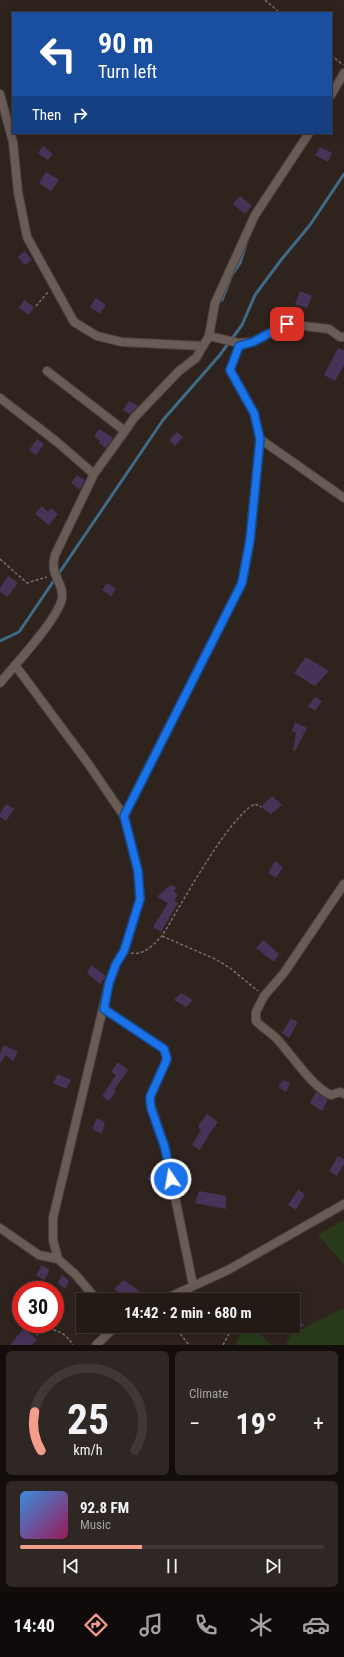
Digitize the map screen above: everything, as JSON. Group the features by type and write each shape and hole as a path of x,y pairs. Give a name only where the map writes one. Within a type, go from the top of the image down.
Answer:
{"street":[{"path":"332,93 344,73"},
{"path":"0,94 13,142 18,192 27,237 74,322 97,336 122,342 203,346"},
{"path":"0,683 55,614 62,600 62,590 55,578 52,565 55,555 94,474 134,418 179,371 196,358 209,336 215,303 255,215 308,134"},
{"path":"209,336 239,343 253,342 287,324 329,329 340,337 344,337"},
{"path":"124,816 242,583 250,540 260,439 254,413 230,370"},
{"path":"47,371 124,431"},
{"path":"0,398 57,442 94,474"},
{"path":"260,439 344,498"},
{"path":"15,664 87,762 124,816 138,871 140,899 124,951 116,964 109,983 53,1218 53,1240 58,1259"},
{"path":"344,884 284,973 264,996 256,1012 256,1022 276,1038 297,1064 325,1092 331,1095 340,1092 344,1094"},
{"path":"104,1009 164,1049 167,1054 167,1059 152,1092 150,1103 165,1148 193,1285"},
{"path":"177,1293 228,1270 344,1204"},
{"path":"0,1228 39,1255 58,1259 76,1275 91,1293"},
{"path":"96,1345 109,1333"}],"lane":[{"path":"230,370 239,346 253,342"}],"path":[{"path":"264,0 279,12"},
{"path":"332,56 344,67"},
{"path":"36,306 54,284"},
{"path":"0,559 27,583 55,578"},
{"path":"124,951 136,954 149,949 162,936 225,834 249,807 255,804 261,806"},
{"path":"162,936 215,959 230,968 264,996"},
{"path":"37,1335 42,1328 55,1329 69,1339 73,1345"},
{"path":"180,1333 189,1345"},
{"path":"223,1345 230,1333"}],"green space":[{"path":"344,1220 344,1264 318,1235"},
{"path":"344,1308 344,1345 286,1345 290,1335 300,1333 300,1330"},
{"path":"241,1333 260,1333 271,1345 235,1345"}],"building":[{"path":"43,146 53,154 48,160 38,153"},
{"path":"320,147 332,153 328,162 315,155"},
{"path":"46,172 59,180 51,191 39,183"},
{"path":"240,196 252,206 245,214 233,204"},
{"path":"25,251 32,260 25,265 18,257"},
{"path":"300,291 312,296 307,308 295,304"},
{"path":"96,298 106,305 100,314 90,307"},
{"path":"24,300 34,307 29,315 19,308"},
{"path":"338,348 344,350 344,365 335,381 324,375"},
{"path":"129,401 138,406 130,414 123,410"},
{"path":"99,429 113,438 106,448 99,443 100,441 94,436"},
{"path":"177,432 183,437 175,446 169,440"},
{"path":"37,439 44,444 36,455 29,450"},
{"path":"77,475 85,480 80,490 71,483"},
{"path":"42,506 48,512 51,508 58,514 49,525 35,514"},
{"path":"8,576 18,583 7,597 0,591 0,588"},
{"path":"107,583 116,589 111,596 102,590"},
{"path":"306,657 329,671 315,686 294,673"},
{"path":"315,697 322,701 315,711 308,706"},
{"path":"295,722 307,728 295,751 293,751 296,732 292,732"},
{"path":"272,796 282,805 271,814 261,807"},
{"path":"6,804 14,809 6,821 0,817 0,814"},
{"path":"275,861 283,867 276,878 268,873"},
{"path":"170,885 177,887 174,891 178,895 174,900 178,903 161,932 153,927 168,903 157,897"},
{"path":"263,940 279,954 274,962 256,948"},
{"path":"91,965 106,976 100,984 87,973"},
{"path":"181,993 193,1000 186,1007 174,1000"},
{"path":"291,1018 298,1022 289,1038 282,1033"},
{"path":"4,1045 18,1052 13,1061 6,1055 0,1063 0,1054"},
{"path":"118,1062 128,1070 114,1090 116,1091 109,1101 102,1096 116,1075 111,1072"},
{"path":"58,1074 71,1080 66,1089 53,1083"},
{"path":"283,1080 290,1083 286,1092 278,1087"},
{"path":"316,1092 328,1100 322,1111 310,1103"},
{"path":"207,1114 218,1122 200,1150 192,1145 201,1130 198,1126"},
{"path":"97,1118 105,1122 102,1134 92,1129"},
{"path":"338,1156 344,1159 344,1164 337,1176 329,1171"},
{"path":"153,1169 160,1174 154,1184 147,1179"},
{"path":"298,1190 305,1194 296,1210 288,1205"},
{"path":"199,1191 226,1196 226,1209 195,1203"},
{"path":"42,1265 50,1270 44,1280 36,1275"},
{"path":"62,1275 69,1281 65,1289 64,1281 59,1281"},
{"path":"124,1280 142,1293 119,1293 114,1289"},
{"path":"300,1320 304,1326 300,1329"},
{"path":"20,1333 30,1333 37,1339 32,1345 10,1345"}],"waterway":[{"path":"0,641 19,632 163,420 219,356 242,325 255,295 310,225 344,174"},
{"path":"222,300 232,275 240,263 246,244"}],"route":[{"path":"171,1179 165,1148 150,1103 150,1097 167,1059 167,1054 164,1049 104,1009 109,983 116,964 124,951 140,899 138,871 124,816 219,625 242,583 250,540 260,439 254,413 230,370 239,346 253,342 287,324"}]}
